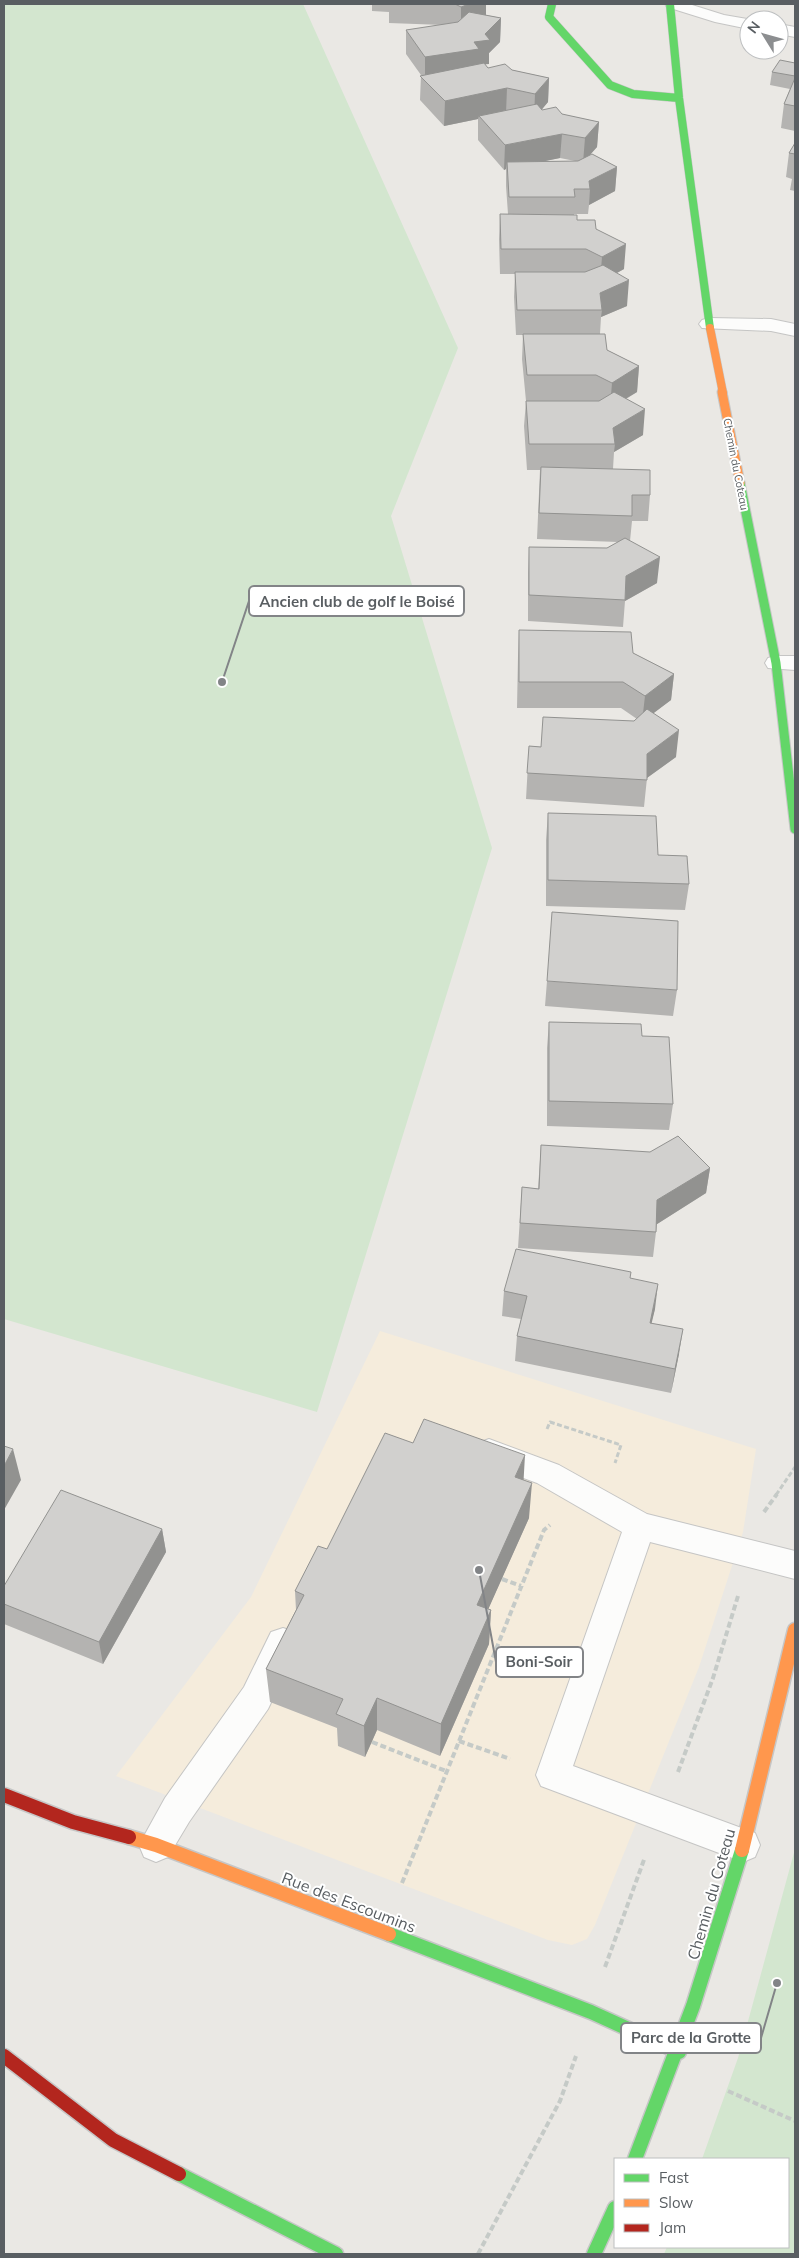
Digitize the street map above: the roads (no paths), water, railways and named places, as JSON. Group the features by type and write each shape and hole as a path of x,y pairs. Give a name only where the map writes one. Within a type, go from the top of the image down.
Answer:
{"street":[{"path":"552,4 550,17 610,85 633,94 679,98"},
{"path":"671,4 721,19 739,22"},
{"name":"Chemin du Coteau","path":"671,4 679,98 709,324 786,663 778,700 795,829"},
{"path":"709,324 771,325 795,330"},
{"path":"462,1442 548,1474 640,1526 795,1565"},
{"path":"640,1526 553,1775 743,1845"},
{"name":"Chemin du Coteau","path":"635,2158 679,2052 708,1964 743,1845 774,1726 795,1630"},
{"path":"156,1845 177,1810 256,1698 287,1634"},
{"name":"Rue des Escoumins","path":"4,1795 73,1822 156,1845 591,2012 679,2052"},
{"path":"4,2056 113,2140 336,2254"},
{"path":"594,2254 614,2210"}],"place":[{"name":"Ancien club de golf le Boisé","path":"222,682"},
{"name":"Boni-Soir","path":"479,1570"},
{"name":"Parc de la Grotte","path":"777,1983"}]}
